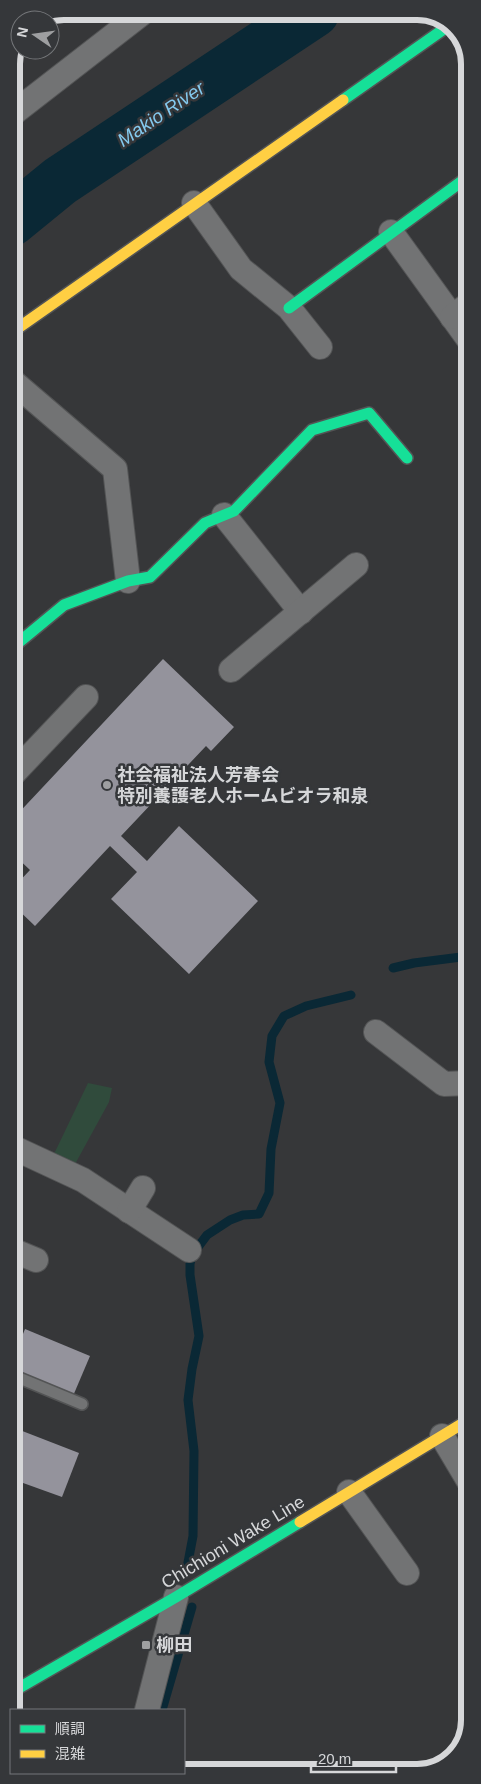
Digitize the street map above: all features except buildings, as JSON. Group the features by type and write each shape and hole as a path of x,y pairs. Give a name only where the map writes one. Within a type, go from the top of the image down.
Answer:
{"street":[{"path":"20,108 133,20"},
{"path":"20,327 444,29"},
{"path":"289,308 461,182"},
{"path":"194,204 242,269 289,308 320,347"},
{"path":"391,232 460,310"},
{"path":"20,387 115,469 128,581"},
{"path":"20,641 64,605 128,581 150,577 205,523 234,512 312,430 369,413 407,458"},
{"path":"224,515 301,612"},
{"path":"232,670 356,565"},
{"path":"20,767 86,697"},
{"path":"376,1032 444,1084 461,1083"},
{"path":"20,1152 83,1180 189,1250"},
{"path":"129,1211 143,1188"},
{"path":"20,1253 36,1260"},
{"name":"Chichioni Wake Line","path":"20,1687 176,1597 461,1424"},
{"path":"442,1436 461,1468"},
{"path":"349,1492 407,1573"},
{"path":"147,1709 176,1597"}],"lane":[{"path":"20,1378 82,1404"}],"green space":[{"path":"88,1083 112,1088 109,1102 74,1166 54,1154"}],"waterway":[{"name":"Makio River","path":"20,214 60,181 302,20"},
{"path":"393,968 414,963 461,957"},
{"path":"186,1573 193,1536 194,1451 188,1400 199,1336 190,1275 192,1255 207,1235 230,1220 243,1215 259,1214 269,1193 271,1149 280,1103 269,1062 272,1036 284,1016 306,1006 351,995"},
{"path":"162,1709 192,1607"}],"traffic: fast":[{"path":"343,100 444,29"},
{"path":"289,308 461,182"},
{"path":"20,641 64,605 128,581 150,577 205,523 234,511 312,430 369,413 407,458"},
{"path":"20,1687 176,1597 300,1522"}],"traffic: slow":[{"path":"20,327 343,100"},
{"path":"300,1522 461,1424"}],"place":[{"name":"社会福祉法人芳春会 特別養護老人ホームビオラ和泉","path":"107,785"},
{"name":"柳田","path":"146,1645"}]}
